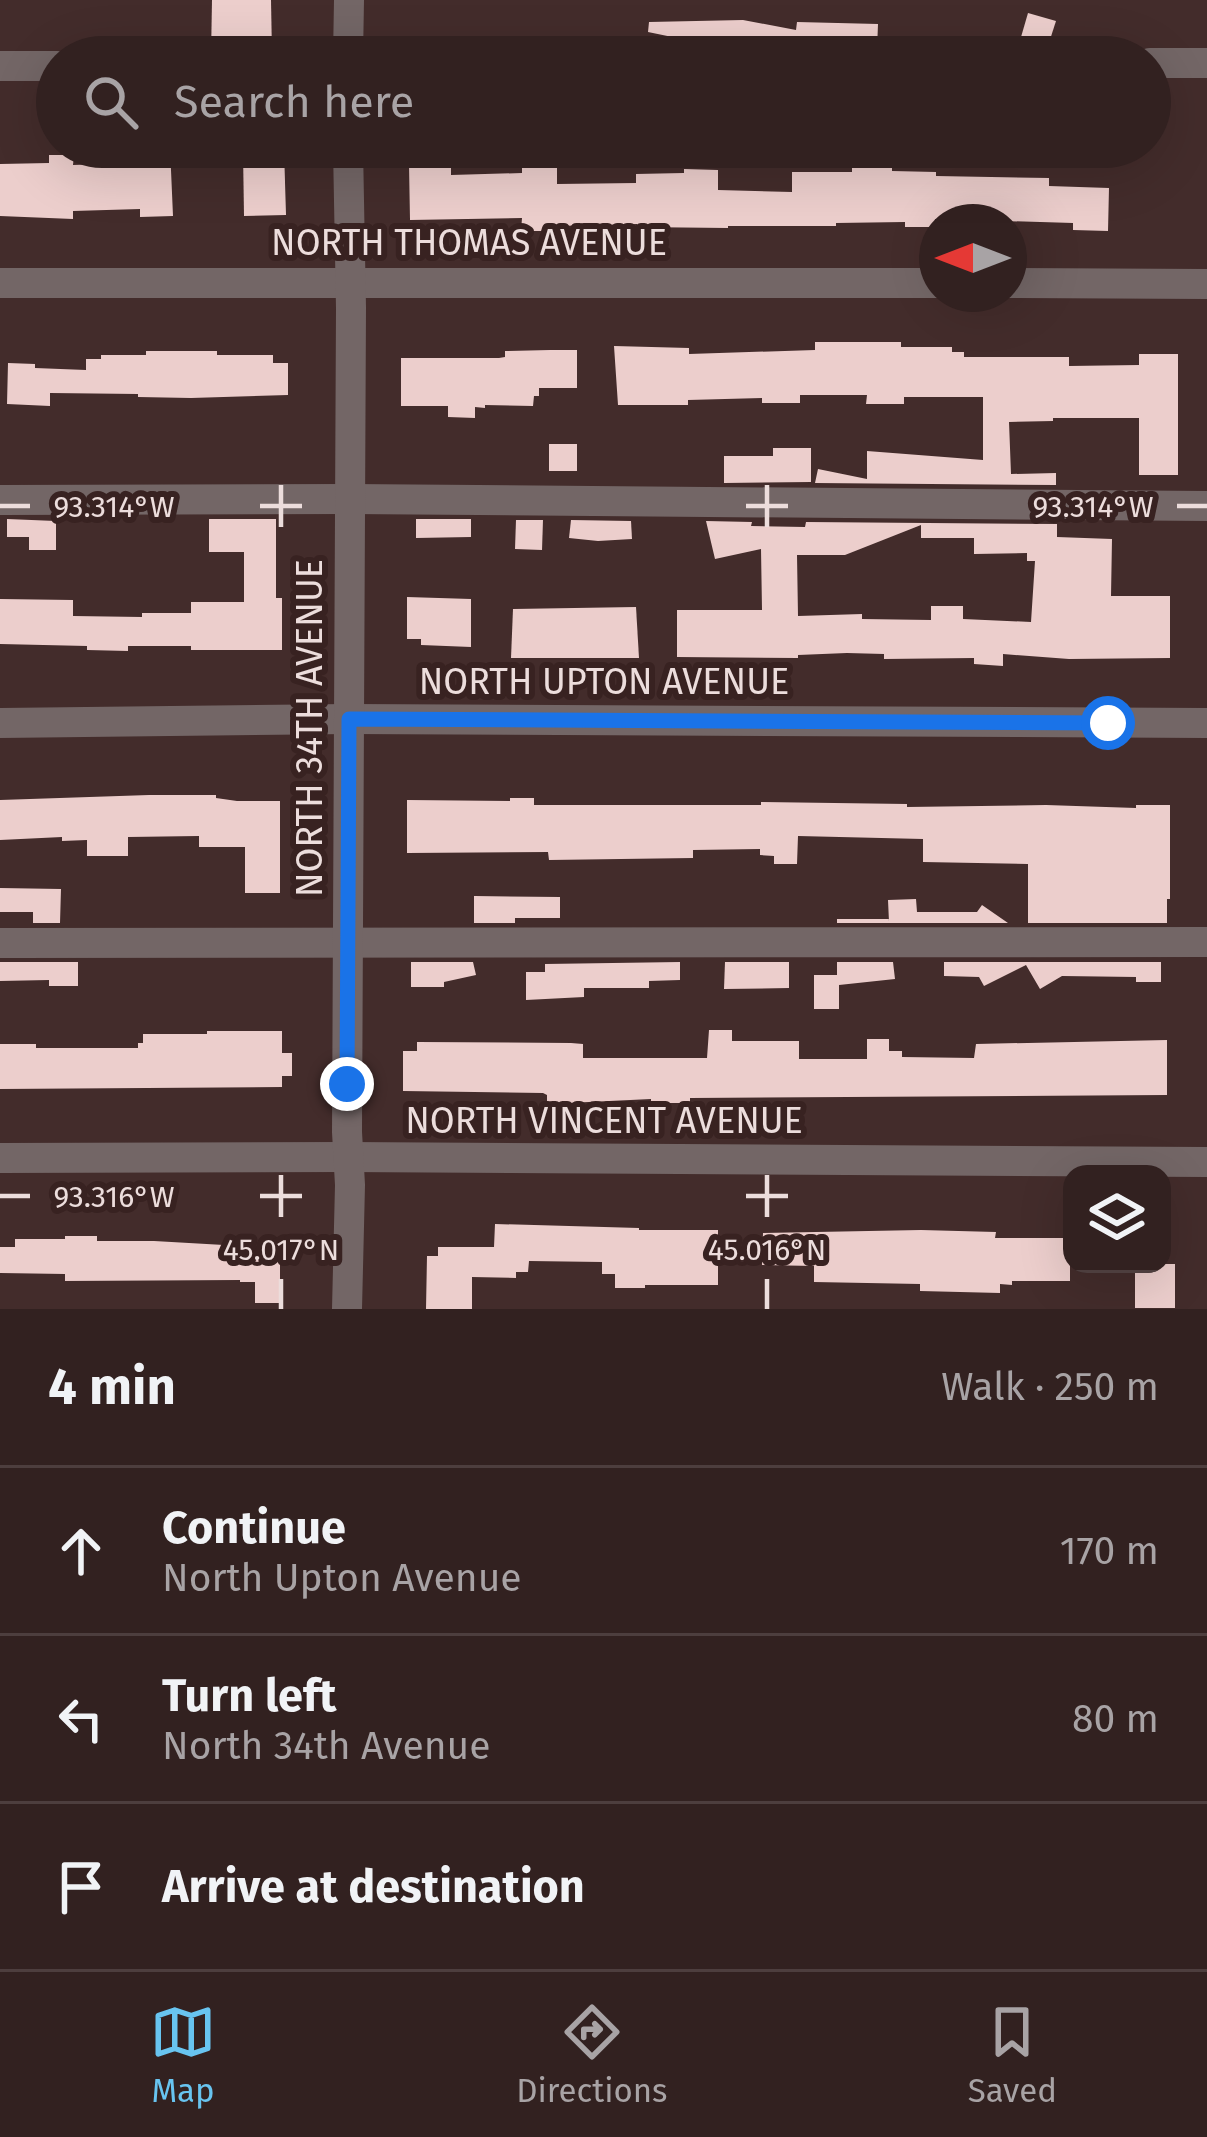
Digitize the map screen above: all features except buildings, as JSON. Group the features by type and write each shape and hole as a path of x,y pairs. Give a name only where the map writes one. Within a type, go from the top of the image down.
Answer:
{"street":[{"path":"348,36 349,0"},
{"path":"1171,63 1207,63"},
{"path":"0,66 36,66"},
{"name":"NORTH 34TH AVENUE","path":"347,1309 348,168"},
{"name":"NORTH THOMAS AVENUE","path":"0,283 919,283"},
{"path":"1027,283 1207,284"},
{"path":"0,500 1207,506"},
{"name":"NORTH UPTON AVENUE","path":"0,723 349,719 1207,723"},
{"path":"0,943 1207,942"},
{"name":"NORTH VINCENT AVENUE","path":"0,1158 1207,1162"}],"route":[{"path":"347,1084 349,719 1108,723"}]}
